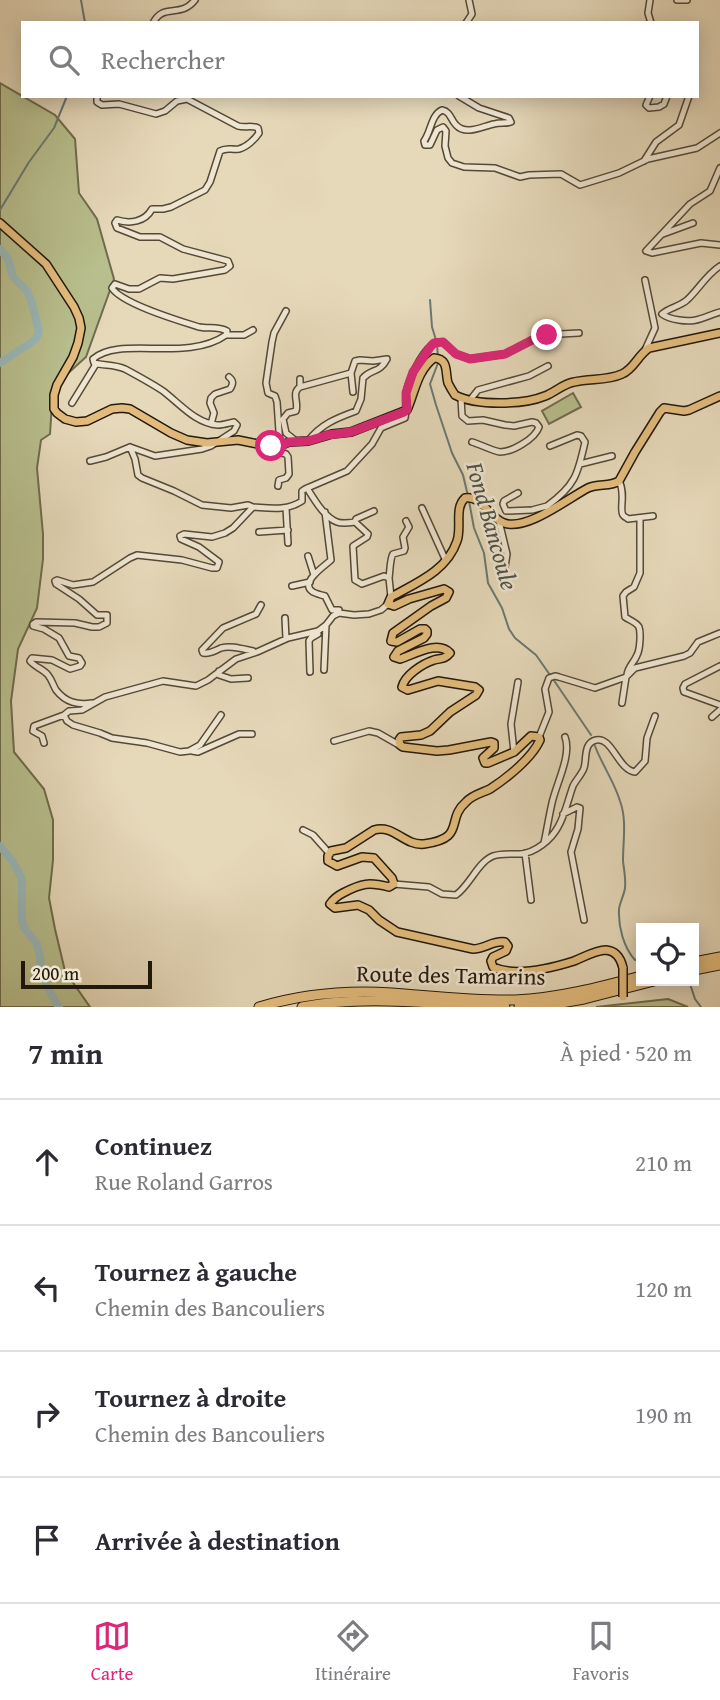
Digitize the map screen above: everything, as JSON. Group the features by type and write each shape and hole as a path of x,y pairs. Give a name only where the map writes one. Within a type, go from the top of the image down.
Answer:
{"highway":[{"path":"699,961 720,957"},
{"path":"699,969 720,965"},
{"name":"Route des Tamarins","path":"259,1007 315,995 349,993 526,999 586,991 636,977"},
{"name":"Route des Tamarins","path":"519,1007 584,999 636,986"},
{"name":"Route des Tamarins","path":"302,1007 331,1002 379,1000 505,1007"}],"main road":[{"path":"2,224 46,264 79,318 81,328 78,344 54,395 54,409 57,413 70,420 83,422 112,409 122,408 139,414 179,437 196,442 238,440 280,446 356,430 407,410 418,377 427,363 437,358 443,361 448,383 455,395 466,399 522,401 547,395 566,384 624,374 645,350 655,346 720,332"},
{"path":"622,1007 621,959 609,950 555,966 506,971 493,967 491,961 493,957 506,951 508,946 505,942 497,941 484,948 472,949 397,932 369,910 358,905 335,908 330,904 331,900 360,884 389,887 394,884 374,858 366,856 337,866 328,861 329,853 346,848 379,828 388,829 418,844 444,840 450,835 465,802 493,787 513,772 540,740 539,737 531,736 514,752 488,763 485,763 483,758 494,748 494,743 491,742 437,751 400,745 401,737 430,731 479,690 443,681 408,690 402,687 405,678 425,664 446,658 450,653 447,649 438,647 400,659 394,657 398,651 424,638 427,634 425,629 420,629 397,642 391,640 393,633 446,598 449,592 444,589 394,606 390,600 432,574 446,561 458,540 458,509 462,500 468,497 477,500 505,524 529,522 548,508 588,488 619,481 662,410 689,410 720,396"}],"street":[{"path":"154,21 161,13 181,11 195,0"},
{"path":"467,21 472,14 469,0"},
{"path":"649,0 650,21"},
{"path":"677,0 687,0"},
{"path":"97,98 97,102 102,105 119,104 156,114 165,111 177,100 187,99 238,126 256,127 259,130 258,136 241,149 226,148 220,151 205,190 171,207 152,209 136,222 117,220 114,223 117,228 140,237 155,236 177,246 228,261 230,266 225,270 173,279 160,278 139,289 115,284 112,288 136,305 201,327 223,329 227,331 226,335"},
{"path":"461,98 511,120 507,124 496,123 467,130 456,125 447,111 438,111 424,144 430,145 437,130 443,127 446,131 445,146 452,163 495,168 520,177 561,174 583,185 644,161 698,148 720,134"},
{"path":"649,98 646,105 649,108 659,107 666,98"},
{"path":"644,161 656,142 679,125 688,98"},
{"path":"720,168 710,191 690,204 646,252 702,243 720,245"},
{"path":"659,236 693,223"},
{"path":"720,266 705,278 683,303 662,314 691,322 720,312"},
{"path":"645,280 655,328 645,350"},
{"path":"280,446 277,402 275,397 268,393 266,383 273,336 286,311"},
{"path":"96,364 94,357 111,350 188,349 226,335 244,335 253,330"},
{"path":"130,447 138,475 202,505 286,508 300,503 302,491 347,471 372,444 381,428 405,418 409,382 427,350 434,343 443,342 456,354 470,359 505,354 542,335 579,332"},
{"path":"308,441 332,420 356,411 361,399 363,378 377,371 387,359 355,361 351,373 353,392"},
{"path":"90,461 130,447 155,456 206,448 234,431 237,425 231,422 211,424 127,370 106,363 96,364"},
{"path":"72,403 96,364"},
{"path":"472,442 502,452 528,442 538,432 539,427 532,422 514,426 483,420 468,421 462,416 466,399 478,390 529,376 548,366"},
{"path":"296,442 286,433 283,421 286,415 297,409 296,390 351,373"},
{"path":"211,424 214,413 211,398 230,389 233,383 229,377"},
{"path":"300,379 300,387"},
{"path":"518,493 504,501 506,511 548,508 566,491 580,464 584,442 581,436 577,435 550,446"},
{"path":"267,446 270,450 289,457 289,474 279,480 278,486"},
{"path":"580,464 612,456"},
{"path":"619,481 623,490 622,515 628,519 653,516"},
{"path":"307,488 335,522 355,522 374,511"},
{"path":"92,703 77,704 65,699 46,672 30,661 32,658 50,659 70,669 82,663 79,658 69,656 59,638 33,626 34,623 75,623 93,628 107,622 107,615 97,615 55,581 73,585 93,582 137,555 182,559 217,568 219,562 180,536 184,534 212,537 225,533 253,507"},
{"path":"286,508 288,543"},
{"path":"422,508 446,561"},
{"path":"325,512 331,560 319,568 310,582 310,589 325,596 331,609 354,615 381,610 390,600 392,555 404,551 403,537 409,527 406,521"},
{"path":"622,703 627,670 638,654 639,629 625,617 624,596 634,587 640,573 640,518"},
{"path":"499,521 507,554 505,567"},
{"path":"355,522 368,535 353,546 355,580 362,584 384,576 389,578"},
{"path":"259,532 288,530"},
{"path":"308,556 314,575"},
{"path":"292,586 310,582"},
{"path":"257,652 229,647 207,654 202,650 223,628 256,614 261,605"},
{"path":"310,672 309,641 335,615 346,613"},
{"path":"285,618 286,639"},
{"path":"44,743 42,736 33,730 34,726 69,711 82,710 112,695 163,681 197,686 208,681 236,659 325,626"},
{"path":"324,670 325,626"},
{"path":"539,737 549,712 546,681 555,676 595,688 626,677 635,668 687,655 698,642 720,635"},
{"path":"712,718 720,707 684,692 683,688 685,684 720,666"},
{"path":"219,671 219,675 226,678 248,678"},
{"path":"514,752 511,724 518,682"},
{"path":"64,715 73,725 112,738 148,743 180,752 198,752 239,734 252,734"},
{"path":"189,751 200,744 221,715"},
{"path":"394,884 429,887 447,895 456,895 490,857 531,852 555,832 583,769 590,744 597,740 607,743 627,769 635,772 645,761 647,738 655,716"},
{"path":"334,741 369,731 400,745"},
{"path":"544,842 566,754 565,737"},
{"path":"563,814 580,808 578,829 571,852 584,919"},
{"path":"303,830 313,835 329,853"},
{"path":"524,853 531,900"}],"green space":[{"path":"0,83 21,95 21,98 26,98 55,115 75,139 79,193 97,219 114,279 86,357 53,387 50,434 41,440 37,468 43,559 37,608 18,649 11,701 14,752 44,789 53,820 49,898 65,971 90,1007 0,1007"},
{"path":"573,393 581,407 549,424 542,411"},
{"path":"668,999 688,1007 596,1007"}],"waterway":[{"path":"81,0 85,21"},
{"path":"0,210 29,162 54,128 66,98"},
{"path":"0,249 8,259 13,277 27,291 39,332 35,340 0,363"},
{"name":"Fond Bancoule","path":"430,300 436,340"},
{"name":"Fond Bancoule","path":"437,345 438,357"},
{"name":"Fond Bancoule","path":"438,363 430,384 468,496"},
{"name":"Fond Bancoule","path":"469,501 474,528 484,553 488,583 502,608 509,629 515,638 536,655 550,675"},
{"name":"Fond Bancoule","path":"553,679 591,735"},
{"name":"Fond Bancoule","path":"595,746 622,808 625,885 619,916 625,943 636,960"},
{"path":"0,846 22,879 24,928 37,944 42,978 59,1007"},
{"name":"Fond Bancoule","path":"691,986 701,1007"}],"route":[{"path":"271,446 351,432 404,412 407,410 406,393 413,372 434,343 443,342 456,354 470,359 505,354 547,335"}]}
